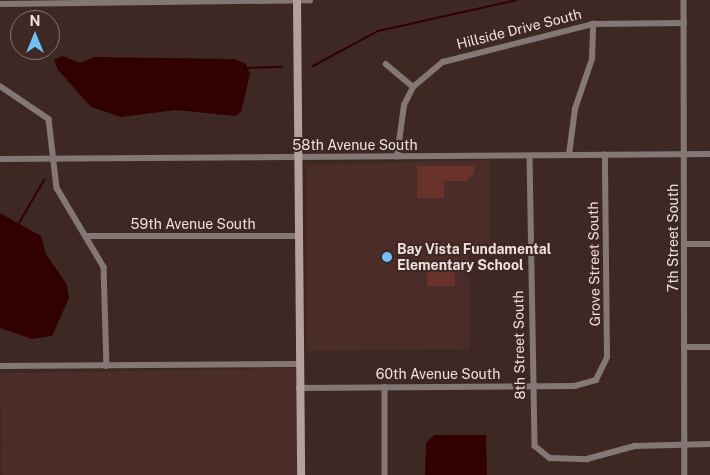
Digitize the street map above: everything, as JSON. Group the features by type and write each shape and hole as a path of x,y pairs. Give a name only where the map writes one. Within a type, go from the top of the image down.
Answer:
{"street":[{"path":"0,4 214,1 297,2 310,0"},
{"name":"7th Street South","path":"684,0 687,244 685,475"},
{"path":"297,2 301,475"},
{"name":"Hillside Drive South","path":"397,157 399,124 413,87 443,62 461,55 593,24 684,23"},
{"path":"569,155 575,109 592,59 593,24"},
{"path":"386,64 413,87"},
{"path":"0,86 49,119 52,159 57,188 88,236 107,281 106,366"},
{"name":"58th Avenue South","path":"0,159 710,154"},
{"name":"Grove Street South","path":"602,372 607,357 605,155"},
{"name":"8th Street South","path":"530,156 532,386 535,446 550,458 587,459 635,446 710,444"},
{"name":"59th Avenue South","path":"88,236 298,236"},
{"path":"687,244 710,244"},
{"path":"686,348 710,347"},
{"path":"0,366 299,364"},
{"name":"60th Avenue South","path":"300,388 586,384 602,372"},
{"path":"385,387 386,475"}],"shaded area":[{"path":"62,56 80,63 95,57 235,59 246,64 250,74 241,112 235,116 176,110 121,117 91,107 58,70 54,60 60,60"},
{"name":"Bay Vista Fundamental Elementary School","path":"490,160 490,245 469,246 470,349 306,351 306,165"},
{"path":"417,166 474,166 474,173 467,181 444,181 444,198 417,198"},
{"path":"0,213 41,236 46,254 67,285 69,298 52,336 32,339 0,328"},
{"path":"427,263 455,263 455,286 427,286"},
{"path":"296,368 298,475 2,475 0,373"},
{"path":"434,435 486,435 487,475 425,475 426,443"}],"waterway":[{"path":"313,66 378,31 517,0"},
{"path":"248,68 282,67"},
{"path":"19,223 44,180"}],"place":[{"name":"Bay Vista Fundamental Elementary School","path":"387,257"}]}
